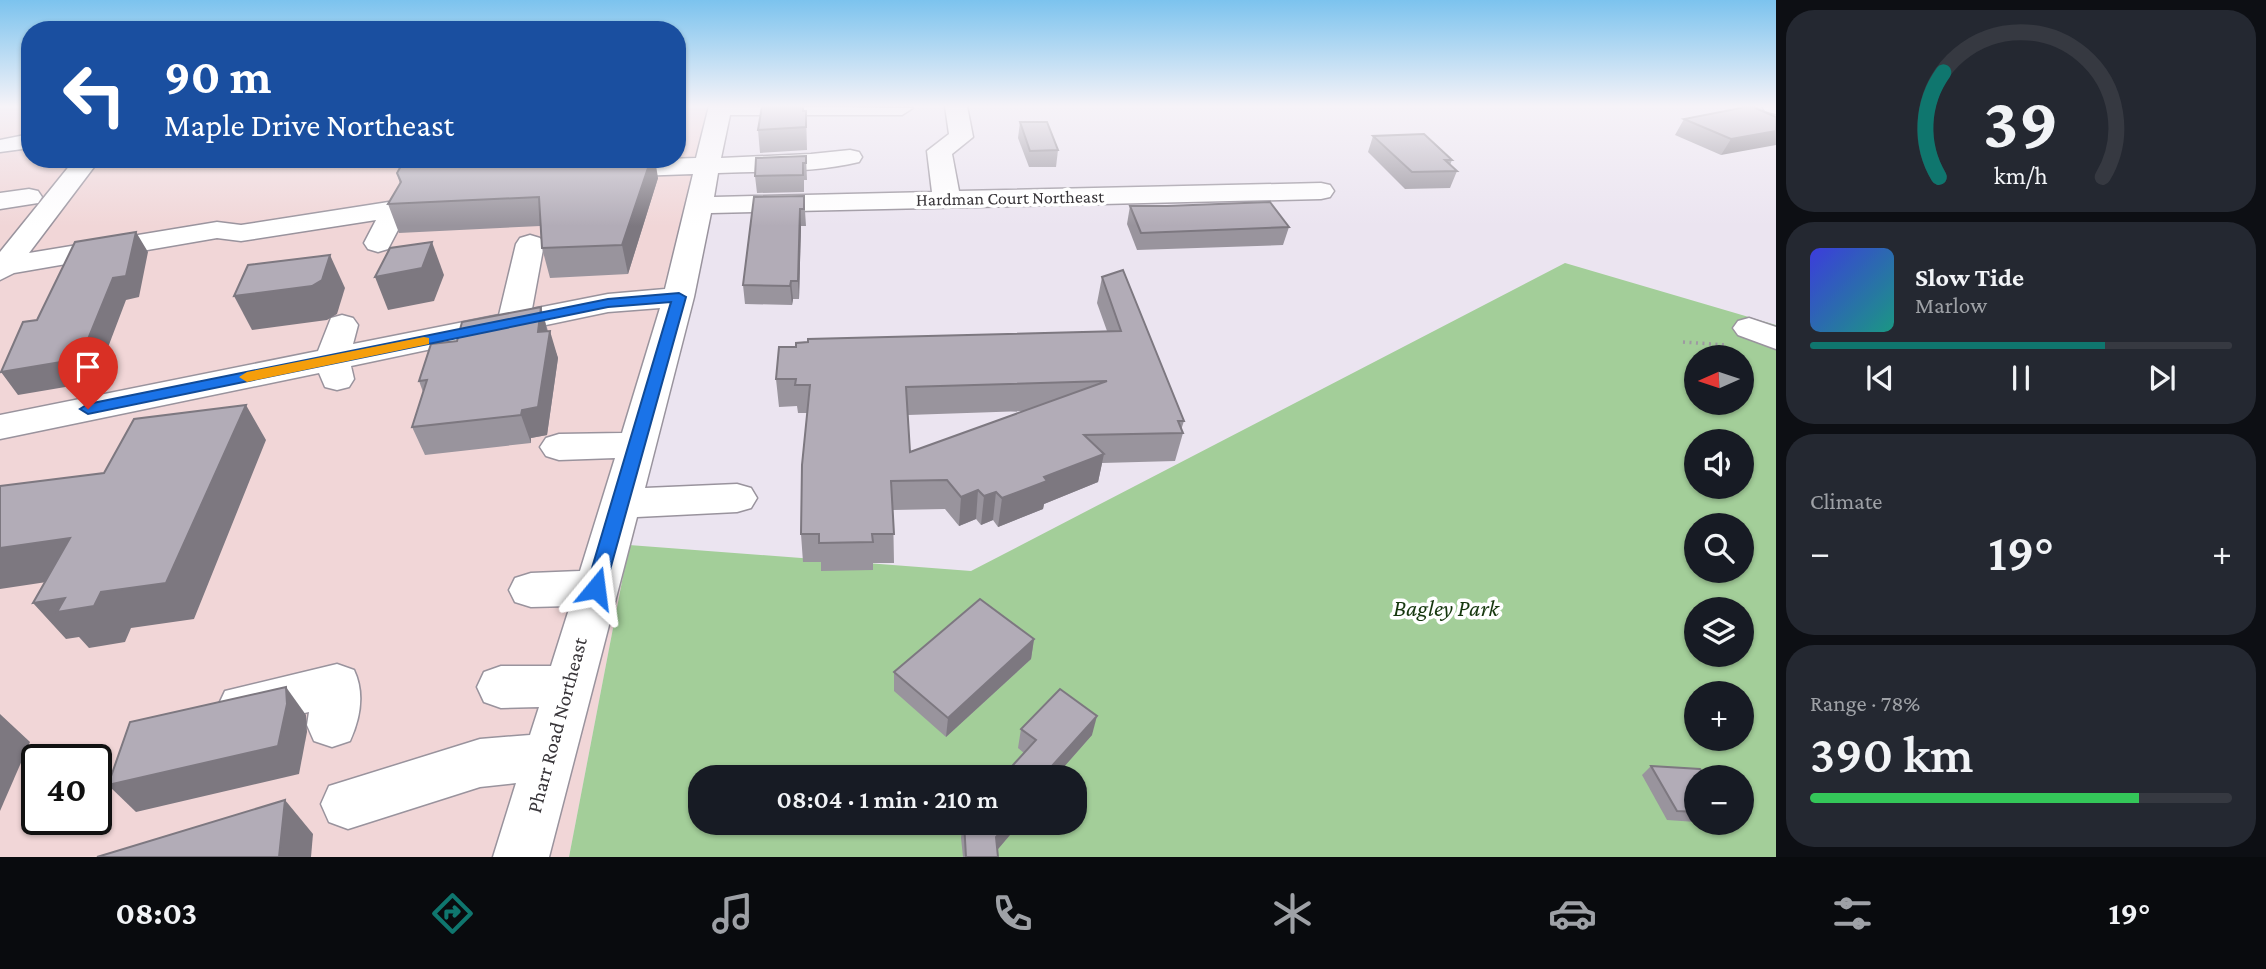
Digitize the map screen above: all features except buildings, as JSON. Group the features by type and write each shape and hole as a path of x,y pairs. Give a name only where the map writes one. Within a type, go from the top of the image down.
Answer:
{"street":[{"name":"Pharr Road Northeast","path":"521,857 567,685 679,297 711,146"},
{"path":"947,146 939,151 947,200"},
{"path":"686,166 811,162 850,157"},
{"path":"54,168 29,197 2,268 217,230 241,233 395,209 378,243"},
{"path":"13,234 79,168"},
{"path":"577,171 642,168"},
{"name":"Hardman Court Northeast","path":"699,205 1321,191"},
{"path":"0,201 29,197"},
{"path":"13,234 102,230"},
{"path":"22,429 423,353 513,323 608,303 679,297"},
{"path":"335,370 342,325"},
{"path":"559,447 636,445"},
{"path":"620,504 737,498"},
{"path":"531,590 596,588"},
{"path":"194,717 337,685 332,725"},
{"path":"501,687 567,685"},
{"path":"348,804 480,763 548,757"}],"lane":[{"path":"513,323 530,244"}],"shaded area":[{"path":"0,146 21,146 21,168 686,168 686,146 718,146 629,545 569,857 0,857"}],"green space":[{"name":"Bagley Park","path":"1565,263 1776,325 1776,857 569,857 629,545 971,571"}],"slow traffic":[{"path":"247,377 424,341"}],"route":[{"path":"88,409 608,303 679,297 596,588"}]}
